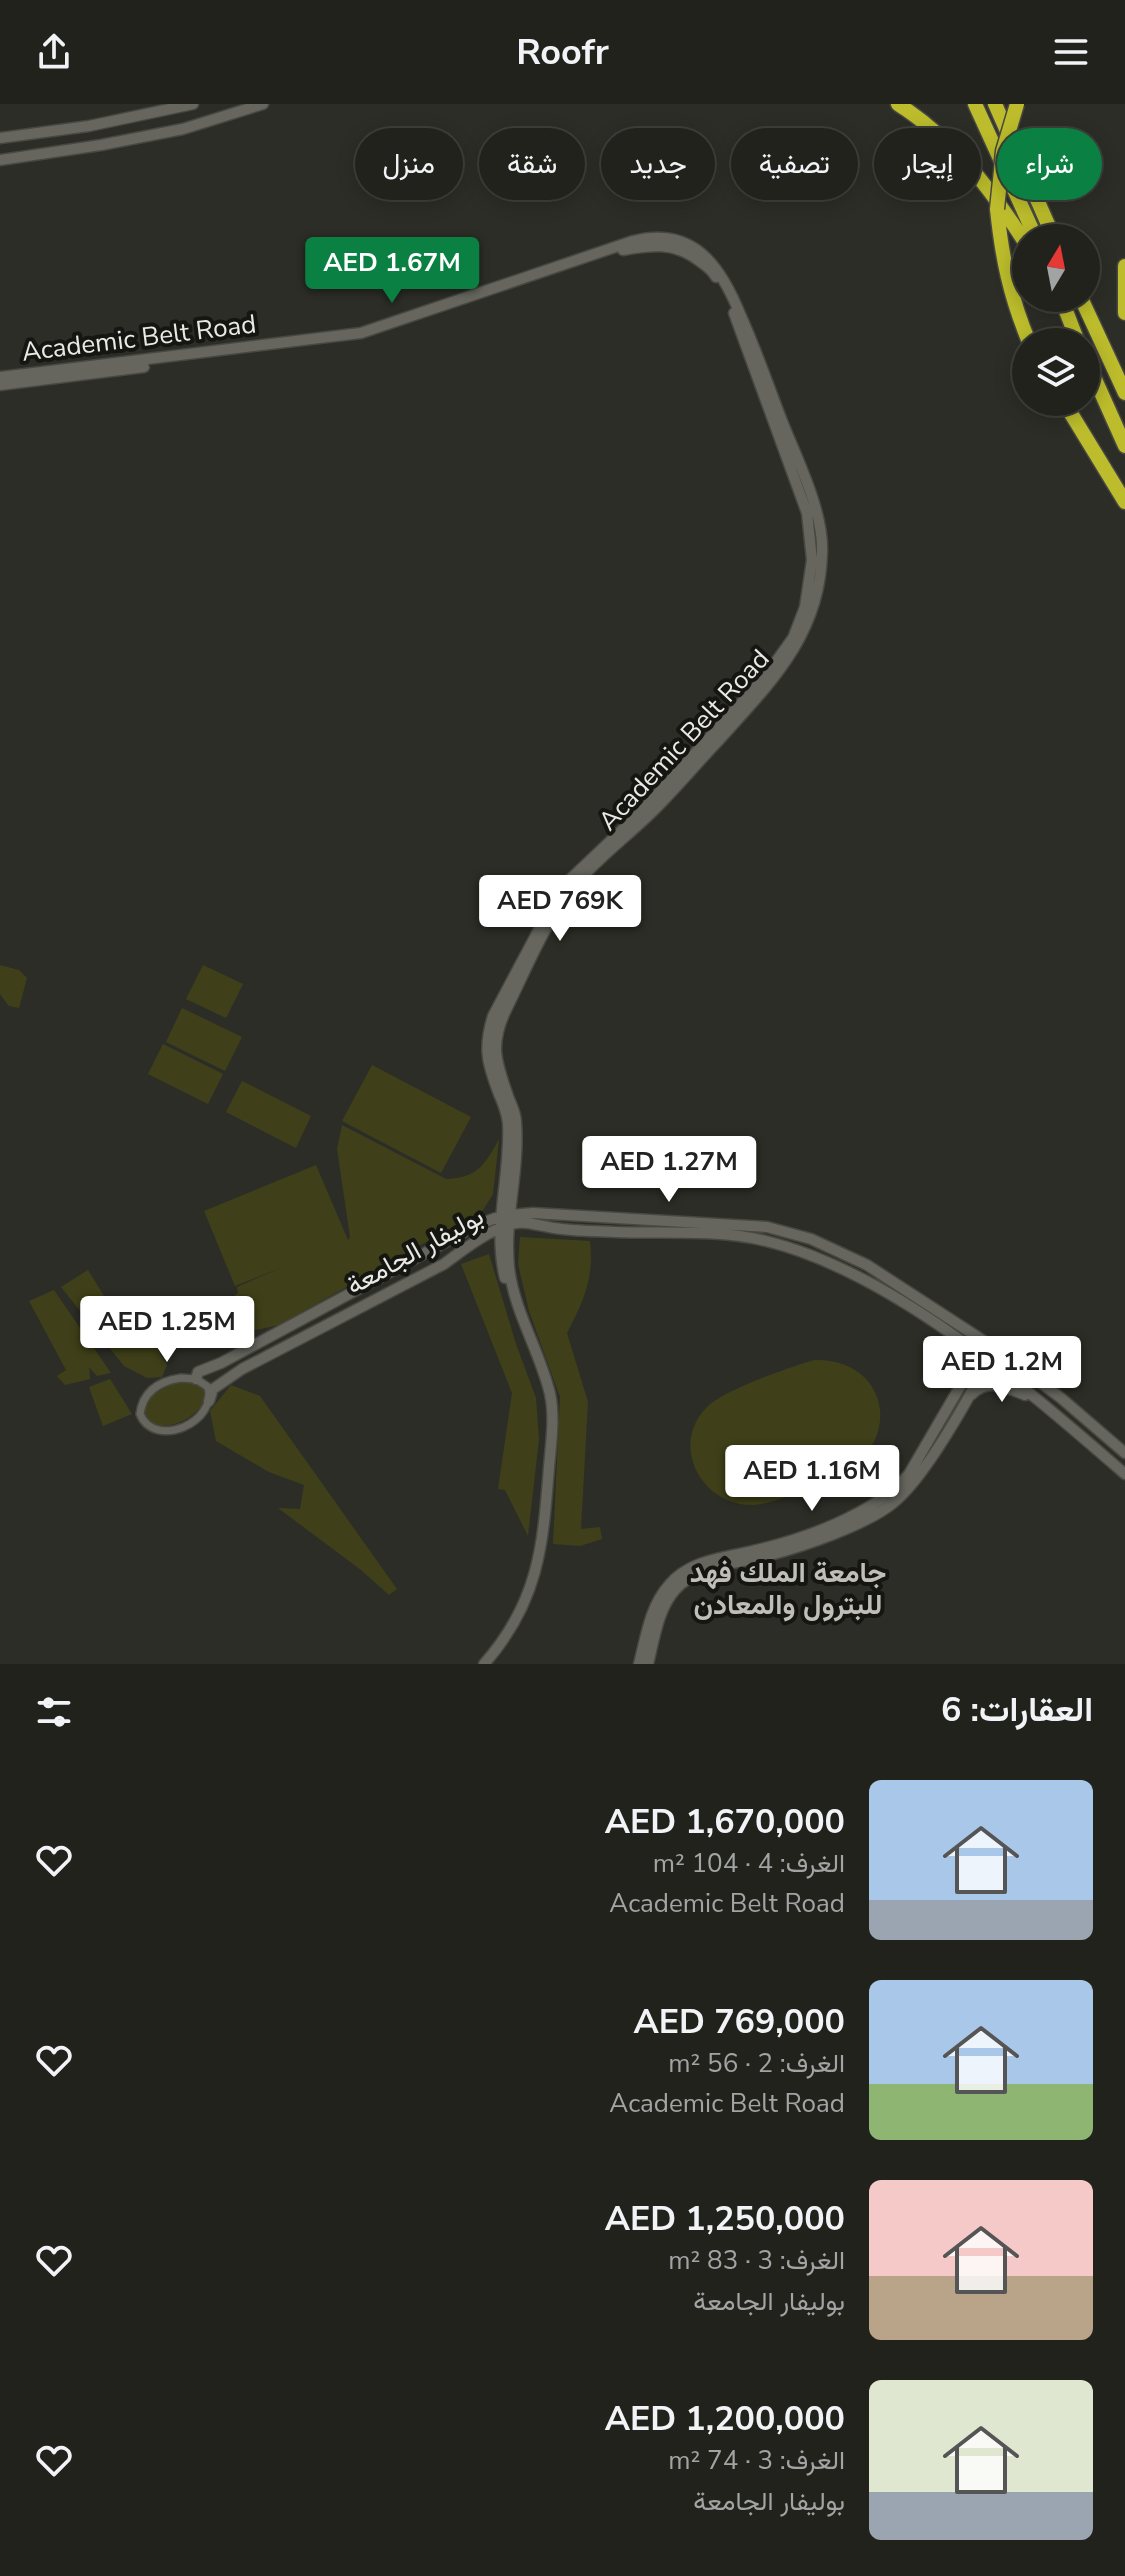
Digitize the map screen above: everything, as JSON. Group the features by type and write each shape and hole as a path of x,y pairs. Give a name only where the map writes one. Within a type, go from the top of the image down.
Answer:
{"highway":[{"path":"898,104 944,139 970,165 1012,224"},
{"path":"975,104 1030,224"},
{"path":"995,104 1048,224"},
{"path":"1017,104 1003,151 997,209 1005,275 1023,328"},
{"path":"1125,266 1125,313"},
{"path":"1087,312 1125,393"},
{"path":"1100,390 1125,446"},
{"path":"1073,416 1125,502"}],"street":[{"path":"0,138 89,126 193,104"},
{"path":"0,160 183,129 263,104"},
{"name":"Academic Belt Road","path":"0,377 361,333 643,238 668,238 693,247 708,257 725,279 755,347 811,497 821,536 822,554 813,606 794,651 772,681 651,814 584,875 568,894 499,1023 495,1059 516,1118 513,1190 505,1221 512,1286 551,1399 551,1448 543,1543 536,1572 514,1624 484,1664"},
{"name":"Academic Belt Road","path":"0,385 353,341 623,250 654,244 673,247 713,271 729,298 767,408 802,495 812,541 809,592 793,638 765,677 641,811 561,888 499,1003 490,1027 487,1064 508,1124 501,1263 515,1314 545,1393 547,1425 540,1514 530,1569 502,1632 475,1664"},
{"name":"بوليفار الجامعة","path":"196,1379 198,1372 221,1363 477,1225 533,1213 767,1227 843,1252 915,1295 993,1347 1061,1398 1125,1453"},
{"name":"بوليفار الجامعة","path":"209,1401 213,1389 230,1377 444,1264 505,1221 556,1229 701,1233 764,1241 792,1249 856,1276 983,1358 1125,1474"},
{"path":"764,1241 767,1227"},
{"path":"318,1309 326,1309 331,1314 327,1325"},
{"path":"639,1664 660,1597 683,1572 704,1562 797,1538 864,1511 894,1491 914,1466 939,1419 993,1347"},
{"path":"648,1664 667,1601 682,1583 700,1572 792,1548 892,1505 918,1476 964,1402 983,1358"},
{"path":"181,1378 196,1379 206,1383 209,1391 209,1401 200,1416 165,1431 155,1429 142,1420 143,1400 158,1385 181,1378"},
{"path":"964,1402 979,1387 988,1384 1004,1386 1038,1400"}],"shaded area":[{"path":"0,965 19,970 27,978 19,1008 9,1006 0,994"},
{"path":"203,965 243,984 226,1018 186,999"},
{"path":"182,1008 242,1037 225,1071 166,1042"},
{"path":"163,1044 223,1074 208,1104 148,1074"},
{"path":"372,1065 471,1117 441,1173 342,1121"},
{"path":"242,1081 311,1116 296,1148 226,1112"},
{"path":"342,1125 446,1179 473,1173 499,1139 493,1194 483,1210 279,1325 256,1330 236,1318 223,1304 238,1293 237,1287 283,1267 235,1286 204,1211 316,1165 348,1240 337,1149"},
{"path":"520,1237 590,1241 586,1289 567,1333 588,1402 581,1529 600,1527 602,1539 580,1546 553,1544 560,1397 529,1311 518,1264"},
{"path":"489,1254 536,1398 539,1439 528,1536 505,1490 498,1489 512,1393 461,1264"},
{"path":"88,1270 130,1338 147,1330 167,1365 162,1377 147,1378 124,1366 61,1287"},
{"path":"54,1290 111,1373 97,1376 89,1367 90,1379 65,1385 57,1376 66,1370 29,1301"},
{"path":"814,1360 837,1362 855,1370 869,1382 877,1397 880,1414 878,1432 869,1450 854,1467 778,1500 755,1505 736,1503 720,1496 707,1486 691,1456 691,1439 696,1423 707,1407 728,1393"},
{"path":"110,1379 132,1414 103,1426 89,1387"},
{"path":"188,1380 201,1385 206,1393 197,1411 174,1424 162,1426 151,1422 144,1411 150,1397 167,1386"},
{"path":"231,1385 260,1396 397,1589 389,1595 361,1570 278,1508 300,1509 304,1485 269,1472 216,1441 210,1411"}],"district":[{"name":"جامعة الملك فهد للبترول والمعادن","path":"788,1589"}]}
